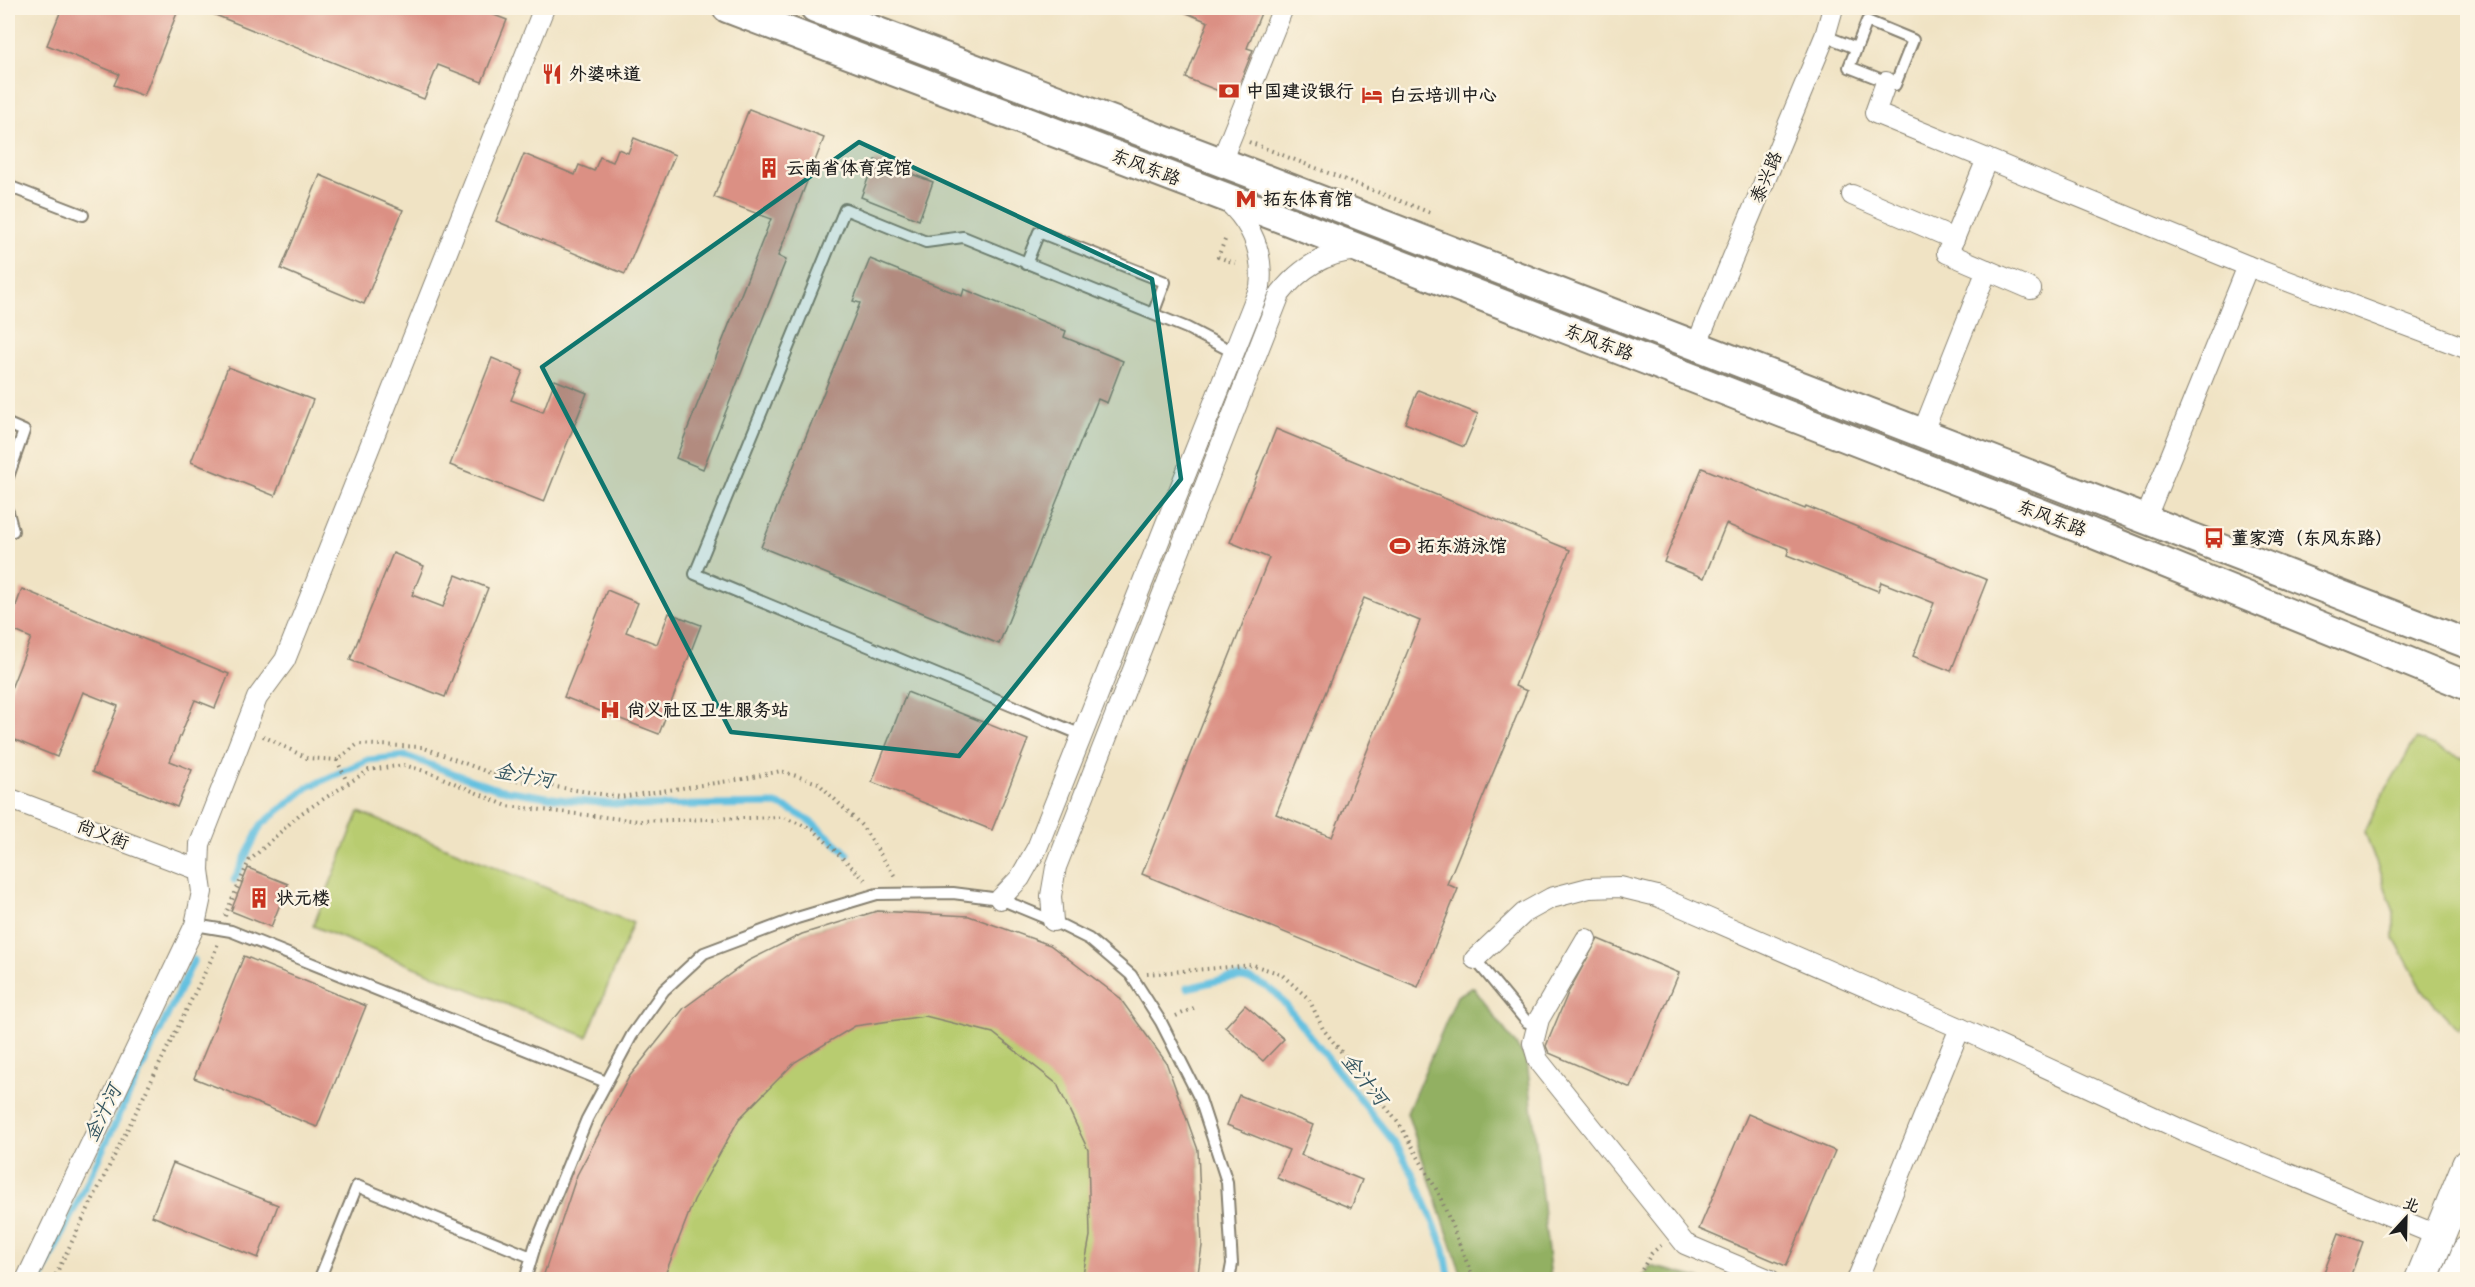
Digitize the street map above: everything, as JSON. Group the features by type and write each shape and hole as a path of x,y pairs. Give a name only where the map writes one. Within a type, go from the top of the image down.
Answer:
{"main road":[{"name":"东风东路","path":"727,8 1218,194 2057,520 2468,686"},
{"name":"东风东路","path":"822,9 2468,644"},
{"path":"1185,182 1196,180 1203,172 1204,165 1209,158"},
{"path":"2421,1280 2468,1165"},
{"path":"2457,1280 2468,1252"}],"street":[{"path":"26,1280 195,925 202,892 199,870 200,844 257,698 285,660 544,8"},
{"path":"1209,158 1283,8"},
{"name":"泰兴路","path":"1696,346 1825,36 1833,8"},
{"path":"1886,82 1875,113 2247,266 2468,349"},
{"path":"1987,159 1947,253 2031,289"},
{"path":"1000,899 1020,878 1037,849 1260,287 1262,270 1259,253 1247,224 1236,210 1218,194"},
{"path":"1852,195 1954,239"},
{"path":"1053,921 1051,896 1056,867 1280,294 1290,281 1314,262 1345,251 1361,250"},
{"path":"2145,520 2247,266"},
{"path":"1922,434 1987,270"},
{"name":"尚义街","path":"8,798 199,870"},
{"path":"1476,959 1524,914 1551,898 1589,888 1620,887 1657,896 1960,1028 2182,1130 2439,1236"},
{"path":"1586,939 1539,1019 1533,1043 1538,1060 1685,1244 1770,1280"},
{"path":"1857,1280 1960,1028"}],"lane":[{"path":"1867,21 1913,40 1895,85 1849,67 1856,48 1867,21"},
{"path":"1825,36 1856,48"},
{"path":"8,186 83,215"},
{"path":"1082,735 695,574 845,209 926,242 963,237 1187,328 1234,353"},
{"path":"1026,264 1039,232 1165,282 1153,315"},
{"path":"8,424 24,431 8,477"},
{"path":"8,512 14,531"},
{"path":"525,1280 531,1257 587,1119 606,1082 632,1035 664,990 704,953 797,918 877,894 953,893 1000,899 1053,921 1089,939 1131,975 1161,1022 1200,1099 1227,1182 1232,1264 1229,1280"},
{"path":"195,925 231,931 606,1082"},
{"path":"1476,959 1527,1022"},
{"path":"319,1280 357,1186 531,1257"}],"path":[{"path":"1248,142 1431,213"},
{"path":"1225,240 1218,257 1235,263"},
{"path":"246,728 307,758 337,760 358,744 422,747 506,779 620,797 743,779 781,771 818,783 862,826 906,894"},
{"path":"337,760 347,782"},
{"path":"53,1280 214,954 226,912 249,861 300,814 369,770 404,765 431,773 507,806 639,821 782,817 813,829 862,874 877,894"},
{"path":"1131,975 1253,965 1281,974 1309,999 1323,1029 1400,1125 1439,1194 1474,1280"},
{"path":"1636,1280 1651,1254 1675,1232"}],"highlighted area":[{"path":"859,142 1152,279 1181,479 959,756 731,732 542,367"}],"green space":[{"path":"2416,739 2467,760 2468,1009 2459,1030 2426,995 2394,939 2394,912 2365,832 2382,796"},
{"path":"359,812 633,923 587,1037 313,926"},
{"path":"877,911 969,916 1119,997 1166,1062 1198,1150 1202,1246 1197,1279 542,1280 577,1175 802,934"},
{"path":"1473,987 1527,1060 1551,1279 1463,1279 1407,1113 1457,996"},
{"path":"1650,1266 1700,1278 1701,1279 1641,1279"}],"building":[{"path":"62,8 179,8 144,96 114,85 119,74 47,45"},
{"path":"198,8 476,8 507,20 482,82 438,65 424,99"},
{"path":"1175,8 1263,8 1247,48 1253,50 1234,97 1186,78 1208,22"},
{"path":"749,109 824,138 778,256 786,260 703,469 676,458 771,219 714,197"},
{"path":"634,138 675,155 625,274 496,221 524,154 575,175 579,165 594,171 600,157 613,162 618,149 628,153"},
{"path":"875,160 933,182 919,220 861,197"},
{"path":"320,175 403,210 364,304 281,269"},
{"path":"870,259 962,296 964,289 1066,331 1064,337 1123,361 1107,403 1098,399 999,644 761,547 860,303 853,301"},
{"path":"492,358 523,371 511,400 543,412 555,380 587,393 544,502 450,465"},
{"path":"228,367 313,400 275,496 191,462"},
{"path":"1418,390 1478,414 1464,447 1405,423"},
{"path":"1276,429 1570,550 1515,686 1527,691 1447,884 1458,889 1418,987 1142,874 1269,558 1230,542","holes":["1364,598 1420,621 1332,837 1276,814"]},
{"path":"1702,468 1805,509 1806,506 1987,580 1951,671 1913,656 1934,603 1881,582 1878,591 1787,555 1789,549 1726,524 1704,578 1664,562"},
{"path":"393,553 424,566 412,595 443,607 456,575 488,588 445,697 350,660"},
{"path":"22,589 229,674 215,708 195,700 170,761 192,770 177,807 92,772 118,706 83,692 57,757 8,737 8,696 31,638 8,628"},
{"path":"607,590 638,603 626,632 657,644 669,613 701,625 659,734 564,697"},
{"path":"907,692 1028,740 992,830 872,782"},
{"name":"状元楼","path":"248,868 288,884 271,927 231,911"},
{"path":"877,911 969,916 1050,945 1119,997 1166,1062 1198,1150 1202,1246 1197,1280 1082,1280 1090,1236 1088,1150 1057,1084 993,1033 925,1016 855,1026 795,1062 739,1119 694,1200 663,1280 542,1280 577,1175 629,1077 684,1008 748,961 802,934"},
{"path":"1598,939 1679,973 1631,1088 1549,1053 1546,1046 1568,993"},
{"path":"244,956 366,1006 317,1127 194,1078"},
{"path":"1245,1005 1284,1039 1263,1061 1225,1027"},
{"path":"1239,1095 1313,1125 1301,1155 1362,1180 1351,1208 1277,1178 1289,1150 1227,1125"},
{"path":"1748,1114 1835,1151 1786,1266 1699,1229"},
{"path":"173,1163 278,1205 258,1258 152,1216"},
{"path":"2339,1233 2363,1242 2349,1280 2321,1280"}],"waterway":[{"name":"金汁河","path":"234,880 261,825 308,787 368,760 406,756 497,789 566,800 638,806 776,804 806,819 848,854"},
{"name":"金汁河","path":"40,1280 194,960"},
{"name":"金汁河","path":"1187,988 1224,979 1244,978 1265,986 1277,994 1397,1146 1416,1180 1444,1248 1450,1280"}],"place":[{"name":"外婆味道","path":"552,74"},
{"name":"中国建设银行","path":"1229,91"},
{"name":"白云培训中心","path":"1372,95"},
{"name":"云南省体育宾馆","path":"769,168"},
{"name":"拓东体育馆","path":"1246,199"},
{"name":"董家湾（东风东路）","path":"2214,538"},
{"name":"拓东游泳馆","path":"1400,546"},
{"name":"尚义社区卫生服务站","path":"610,710"},
{"name":"状元楼","path":"259,898"}]}
